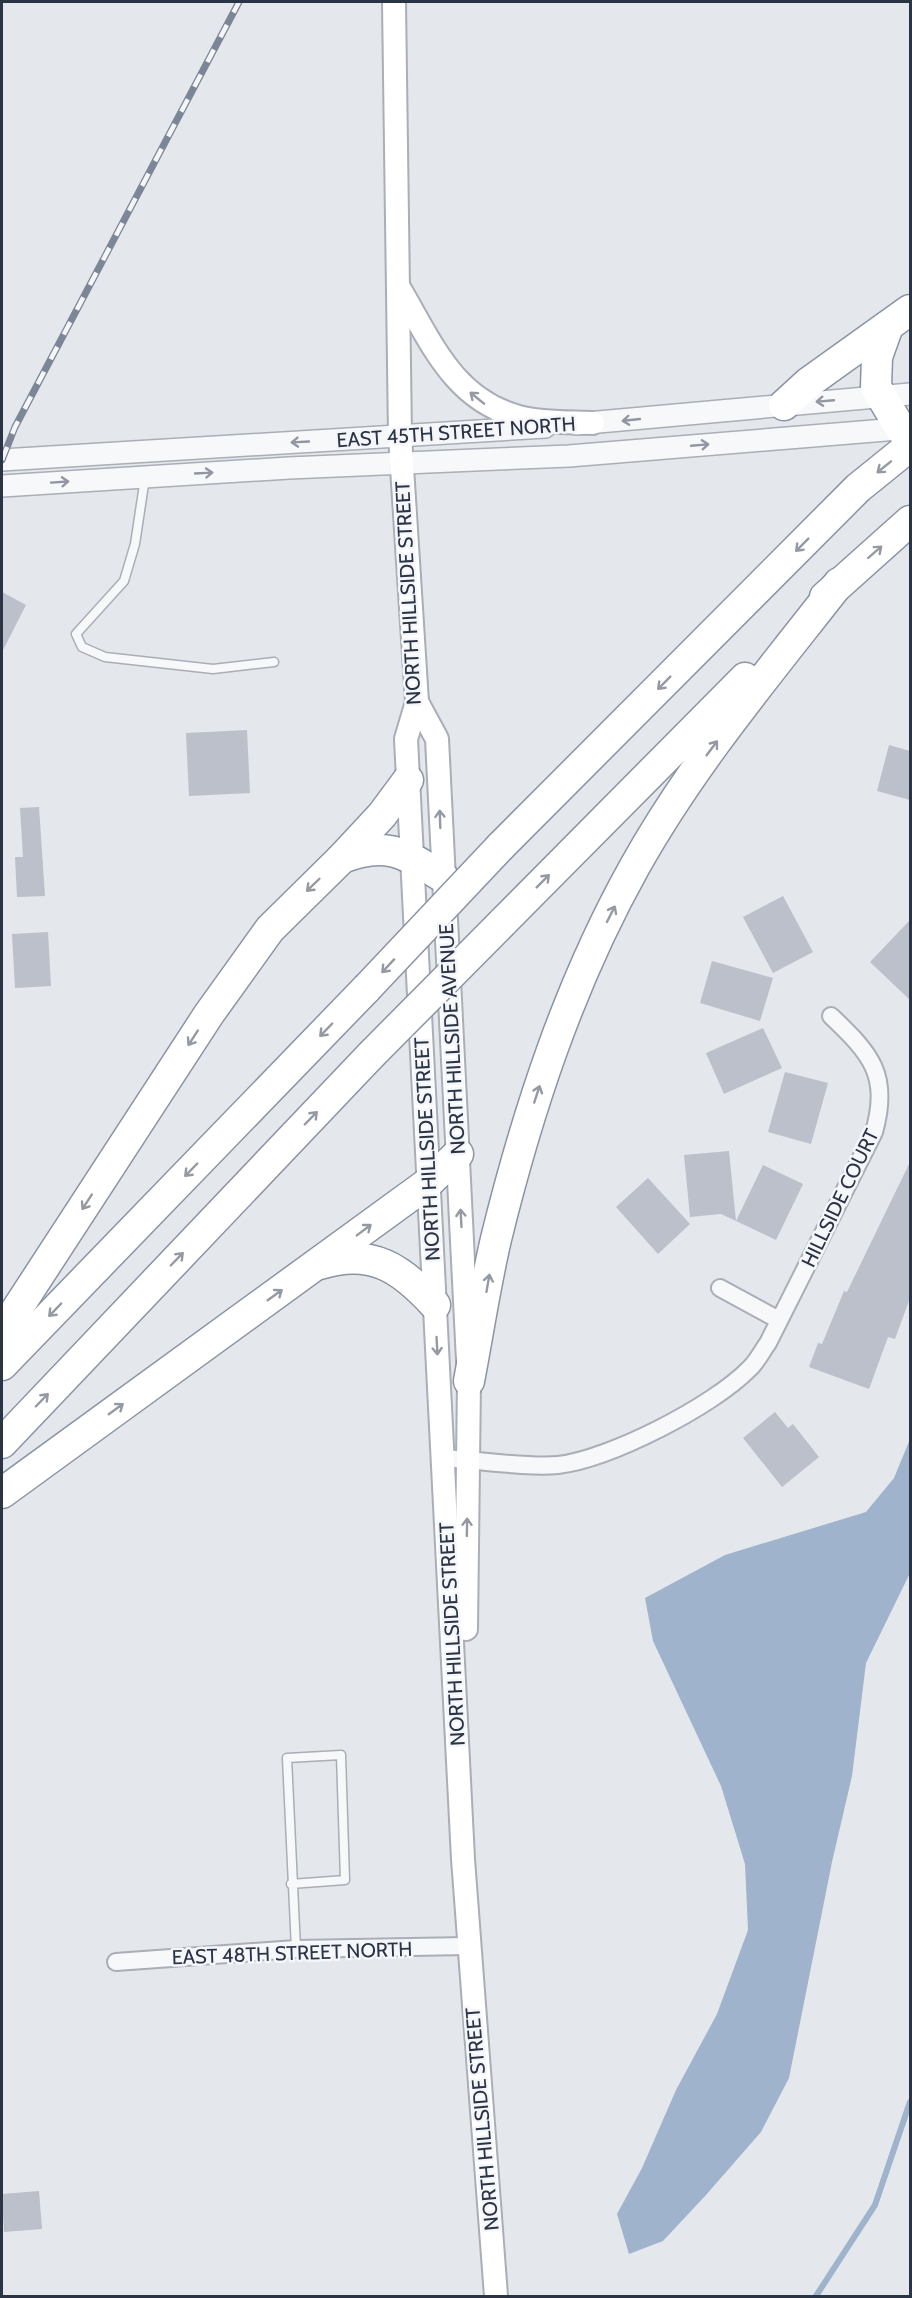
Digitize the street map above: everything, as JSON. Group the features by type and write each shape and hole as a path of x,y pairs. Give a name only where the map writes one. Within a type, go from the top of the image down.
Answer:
{"highway":[{"path":"2,1365 367,988 500,847 858,488 907,434 897,395 876,387 877,357 899,318"},
{"path":"784,405 808,383 899,318"},
{"path":"2,1443 371,1055 840,583 910,521"},
{"path":"469,1381 496,1241 518,1154 559,1027 593,949 635,866 693,773 840,583"},
{"path":"2,1332 209,1014 270,928 342,858 382,815 408,780"},
{"path":"342,858 364,849 393,852 413,859 443,877"},
{"path":"2,1493 428,1183 458,1154"},
{"path":"317,1265 352,1258 374,1260 394,1268 412,1280 435,1305"}],"main road":[{"name":"NORTH HILLSIDE STREET","path":"393,2 400,436 417,702 406,739 468,1946 496,2296"},
{"path":"398,285 459,384 485,404 521,418 593,423"},
{"name":"NORTH HILLSIDE AVENUE","path":"417,702 437,739 469,1381 463,1837"}],"street":[{"name":"EAST 45TH STREET NORTH","path":"2,460 593,423 897,395"},
{"name":"EAST 45TH STREET NORTH","path":"2,486 146,476 569,456 907,434"},
{"name":"HILLSIDE COURT","path":"443,1458 555,1465 580,1462 696,1410 725,1391 751,1368 779,1320 874,1132 880,1110 881,1090 870,1056 831,1016"},
{"path":"720,1288 779,1320"},
{"name":"EAST 48TH STREET NORTH","path":"116,1962 296,1948 468,1946"}],"lane":[{"path":"146,476 135,544 124,582 76,634 82,647 105,657 213,669 274,662"},
{"path":"291,1884 345,1880 341,1755 287,1758 291,1884 296,1948"}],"water":[{"path":"910,1439 910,1573 866,1663 852,1776 832,1862 789,2078 761,2132 706,2195 663,2241 629,2254 617,2214 642,2168 676,2090 717,2014 748,1930 745,1864 721,1786 653,1641 645,1598 725,1555 866,1512 894,1478"}],"building":[{"path":"2,592 26,605 2,652"},
{"path":"247,730 250,793 189,796 186,733"},
{"path":"889,745 910,751 910,800 877,791"},
{"path":"39,807 45,896 17,897 15,857 23,857 20,808"},
{"path":"783,896 813,952 773,973 743,917"},
{"path":"910,920 910,1000 870,962"},
{"path":"48,932 51,986 15,988 12,934"},
{"path":"712,961 773,978 760,1021 700,1003"},
{"path":"763,1028 782,1068 724,1094 706,1053"},
{"path":"785,1072 828,1083 811,1144 768,1132"},
{"path":"729,1151 736,1221 721,1214 690,1217 684,1155"},
{"path":"910,1162 910,1298 895,1339 888,1337 869,1389 809,1367 818,1343 822,1344 844,1291 847,1292"},
{"path":"763,1165 803,1184 776,1240 736,1221"},
{"path":"648,1178 690,1224 658,1254 616,1207"},
{"path":"775,1412 788,1428 793,1424 819,1457 782,1487 743,1438"},
{"path":"39,2191 42,2229 4,2232 2,2194"}],"waterway":[{"path":"816,2296 875,2205 910,2102"}],"railway":[{"path":"2,460 15,427 239,2"}]}
